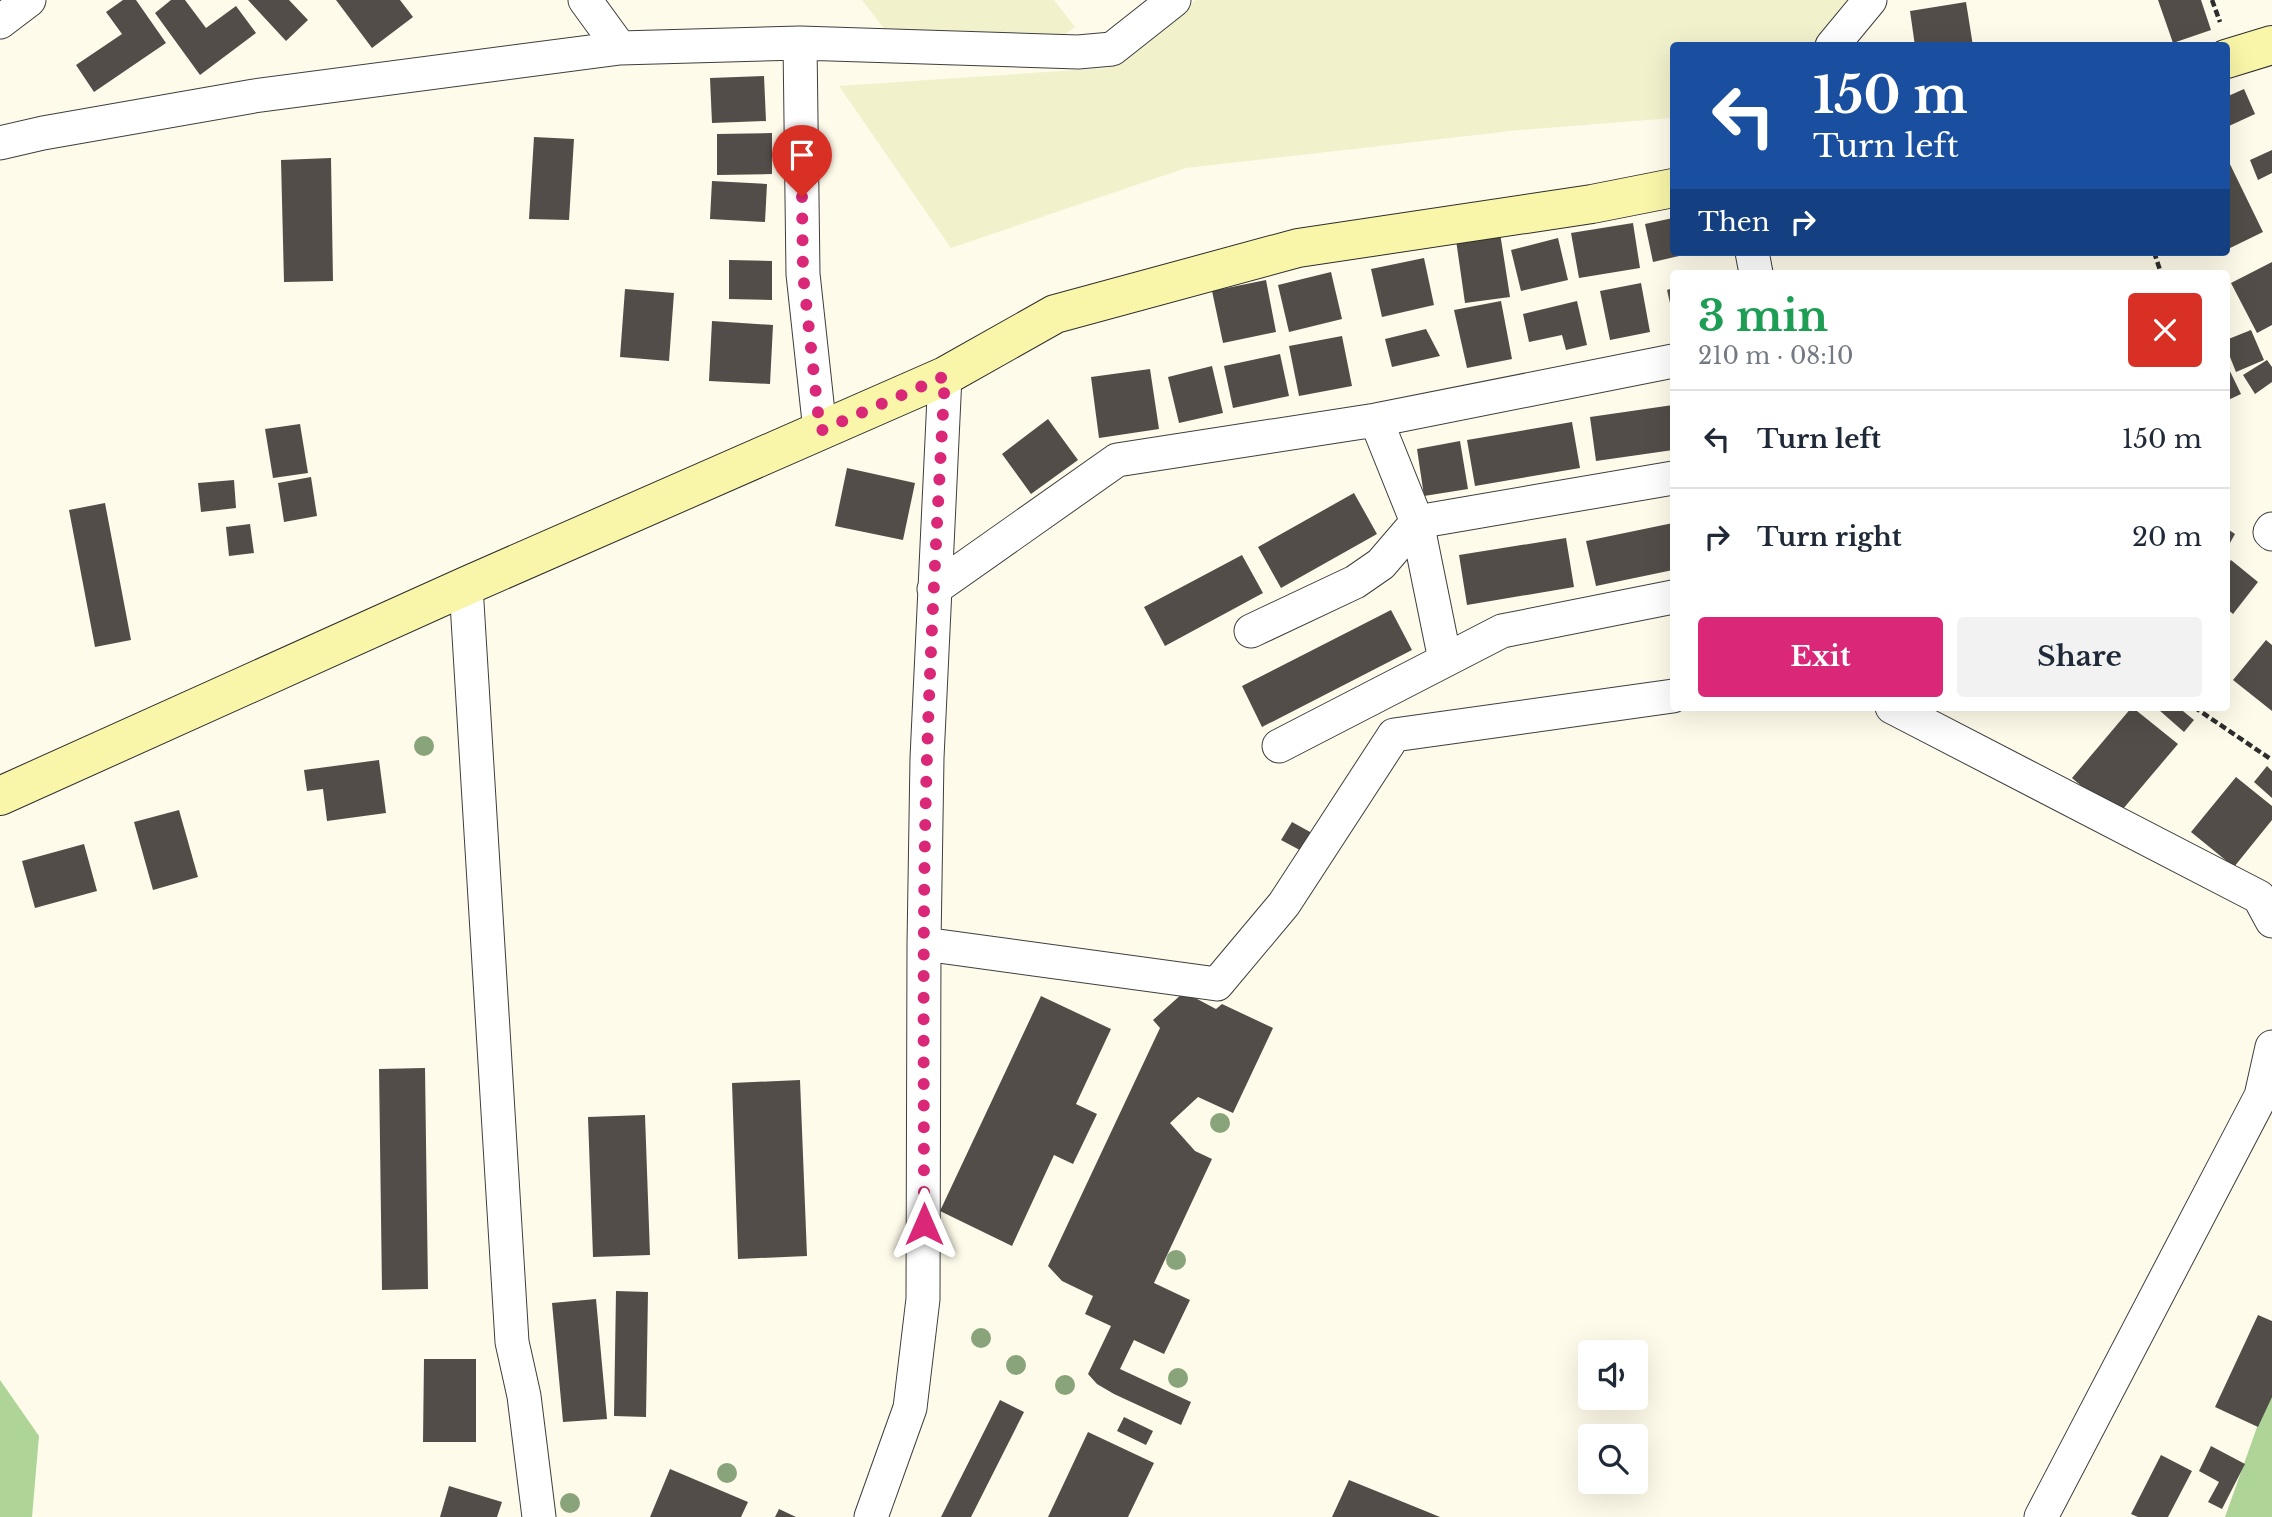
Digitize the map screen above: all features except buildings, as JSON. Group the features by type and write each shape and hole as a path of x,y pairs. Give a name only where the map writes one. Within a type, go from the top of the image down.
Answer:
{"street":[{"path":"0,22 29,0"},
{"path":"585,0 620,48"},
{"path":"0,143 254,96 620,48 800,43 1078,52 1112,49 1174,0"},
{"path":"1835,42 1870,0"},
{"path":"800,43 803,274 820,431"},
{"path":"2230,58 2272,45"},
{"path":"0,796 466,586 945,376 1055,313 1298,248 1592,204 1670,189"},
{"path":"934,589 1117,460 1376,420 1670,362"},
{"path":"871,1517 910,1408 923,1299 927,758 945,376"},
{"path":"1376,420 1417,522 1445,660"},
{"path":"1251,631 1355,582 1381,564 1417,522 1670,479"},
{"path":"466,586 512,1342 524,1396 539,1517"},
{"path":"1279,746 1502,631 1670,598"},
{"path":"924,944 1217,984 1284,904 1394,735 1670,696"},
{"path":"1900,711 2259,897 2272,920"},
{"path":"2040,1517 2261,1096 2272,1046"}],"path":[{"path":"2200,711 2272,760"}],"green space":[{"path":"862,0 1054,0 1075,27 1028,62 909,61"},
{"path":"1196,0 1852,0 1816,42 1670,42 1670,118 1520,130 1186,168 951,248 839,86 1107,68"},
{"path":"0,1380 39,1436 32,1517 0,1517"},
{"path":"2272,1385 2272,1517 2225,1517"}],"route":[{"path":"802,197 803,274 820,431 945,376 934,562 927,758 924,1224"}]}
